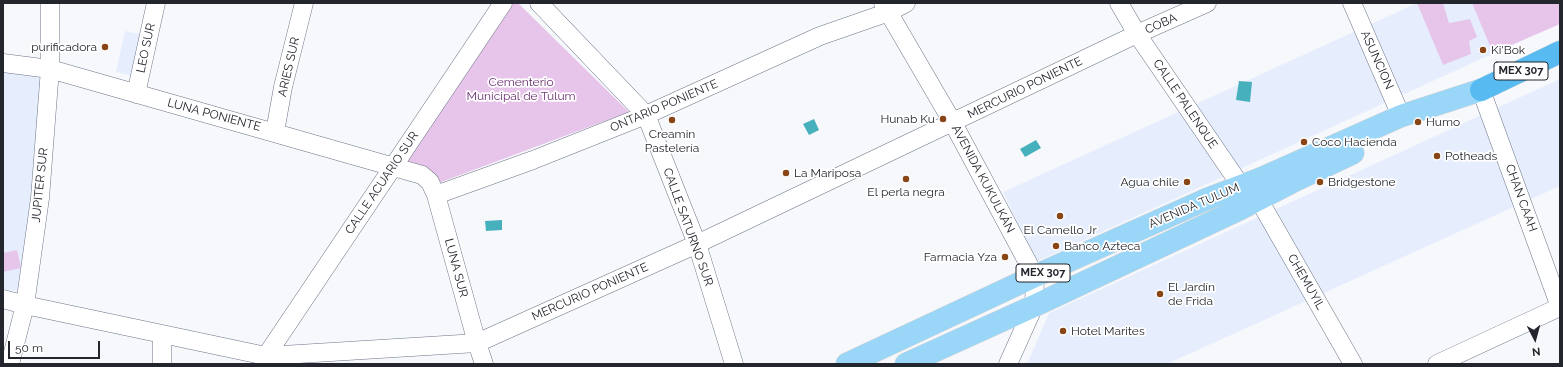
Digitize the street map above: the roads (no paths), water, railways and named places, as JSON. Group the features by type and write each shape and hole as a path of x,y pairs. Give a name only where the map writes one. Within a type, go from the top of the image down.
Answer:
{"highway":[{"name":"AVENIDA TULUM","path":"1481,90 1560,52"}],"main road":[{"name":"AVENIDA TULUM","path":"847,364 1035,276 1207,199 1241,186 1401,116 1481,90"},
{"name":"AVENIDA TULUM","path":"906,364 1034,306 1259,200 1296,180 1403,130 1481,90"}],"street":[{"name":"JUPITER SUR","path":"10,364 24,305 40,198 50,70 50,3"},
{"name":"LEO SUR","path":"136,94 156,3"},
{"name":"ARIES SUR","path":"275,132 283,87 304,3"},
{"name":"CALLE ACUARIO SUR","path":"266,360 503,3"},
{"path":"539,3 646,115"},
{"name":"ONTARIO PONIENTE","path":"436,195 533,160 646,115 886,7 906,3"},
{"name":"CALLE PALENQUE","path":"1118,3 1137,34 1241,186 1259,200"},
{"name":"COBA","path":"1137,34 1207,3"},
{"name":"ASUNCION","path":"1352,3 1401,116"},
{"name":"AVENIDA KUKULKÁN","path":"886,7 953,123 1035,276"},
{"name":"MERCURIO PONIENTE","path":"3,299 266,360 477,343 697,244 1137,34"},
{"name":"LUNA PONIENTE","path":"3,63 50,70 275,132 422,175"},
{"name":"CHAN CAAH","path":"1481,90 1560,307"},
{"name":"CALLE SATURNO SUR","path":"646,115 697,244 734,364"},
{"name":"LUNA SUR","path":"422,175 430,182 436,195 484,364"},
{"name":"CHEMUYIL","path":"1259,200 1353,364"},
{"path":"1008,364 1034,306 1035,276"},
{"path":"1437,364 1560,307"},
{"path":"162,335 162,364"}],"water":[{"path":"1239,81 1252,82 1250,102 1236,100"},
{"path":"814,119 819,130 809,135 803,124"},
{"path":"1036,140 1041,148 1025,157 1020,149"},
{"path":"502,220 502,230 486,231 485,221"}],"place":[{"name":"purificadora","path":"105,47"},
{"name":"Ki'Bok","path":"1483,50"},
{"name":"Hunab Ku","path":"943,119"},
{"name":"Creamin Pastelería","path":"672,120"},
{"name":"Humo","path":"1418,122"},
{"name":"Coco Hacienda","path":"1304,142"},
{"name":"Potheads","path":"1437,156"},
{"name":"La Mariposa","path":"786,173"},
{"name":"El perla negra","path":"906,179"},
{"name":"Agua chile","path":"1187,182"},
{"name":"Bridgestone","path":"1320,182"},
{"name":"El Camello Jr","path":"1060,216"},
{"name":"Banco Azteca","path":"1056,246"},
{"name":"Farmacia Yza","path":"1005,257"},
{"name":"El Jardín de Frida","path":"1160,294"},
{"name":"Hotel Marites","path":"1063,331"}],"park label":[{"name":"Cementerio Municipal de Tulum","path":"521,89"}]}
